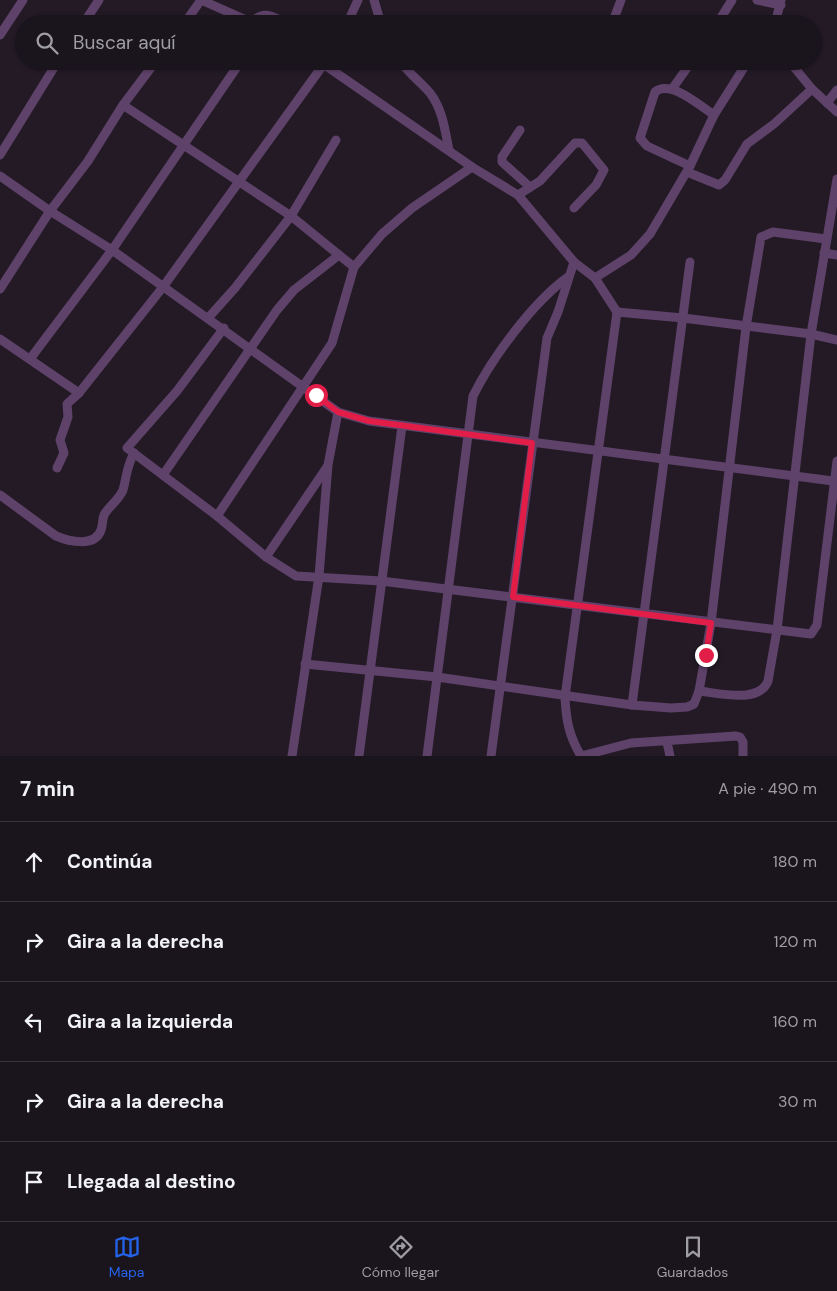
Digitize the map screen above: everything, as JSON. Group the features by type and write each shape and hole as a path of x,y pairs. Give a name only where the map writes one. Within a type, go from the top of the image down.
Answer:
{"street":[{"path":"0,36 23,0"},
{"path":"89,15 99,0"},
{"path":"190,15 201,0 236,15"},
{"path":"351,15 358,0"},
{"path":"374,0 378,15"},
{"path":"615,15 621,0"},
{"path":"722,15 732,0"},
{"path":"757,0 781,2 777,15"},
{"path":"0,155 52,70"},
{"path":"0,288 50,211 88,161 123,105 149,70"},
{"path":"30,358 112,250 235,70"},
{"path":"56,468 64,453 60,440 68,417 67,404 79,393 163,287 318,70"},
{"path":"335,70 472,167 518,195 574,262 595,278 617,312 565,697 566,722 572,742 581,756 632,743 740,737 744,742 743,756"},
{"path":"406,70 430,94 437,106 443,118 449,150"},
{"path":"672,89 686,70"},
{"path":"595,278 640,247 688,169 714,115 742,70"},
{"path":"796,70 812,89 837,112"},
{"path":"714,115 672,89 661,88 655,92 640,138 647,146 719,185 725,180 747,144 774,124 812,89"},
{"path":"827,103 837,90"},
{"path":"123,105 290,216 354,267"},
{"path":"520,130 502,156 502,162 530,187"},
{"path":"209,317 235,288 290,216 336,140"},
{"path":"518,195 540,181 575,142 582,143 604,170 596,185 574,208"},
{"path":"217,516 332,343 354,267 382,234 405,214 472,167"},
{"path":"0,176 209,317 338,412 369,421 402,426 834,481"},
{"path":"699,691 738,695 759,693 765,689 778,630 811,334 837,179"},
{"path":"305,664 437,677 565,697 632,705 687,707 694,704 699,691 711,623 746,327 762,237 773,232 826,239"},
{"path":"824,253 837,256"},
{"path":"163,475 277,310 294,290 339,255"},
{"path":"491,756 502,687 547,338 558,312 574,262"},
{"path":"632,705 690,262"},
{"path":"427,756 466,434 473,396 486,369 554,287 568,277"},
{"path":"617,312 811,334 837,340"},
{"path":"224,328 177,391 127,448 217,516 266,557 296,576 381,581 810,634 815,631 837,461"},
{"path":"0,339 79,393"},
{"path":"292,756 319,576 328,465 338,412"},
{"path":"359,756 402,426"},
{"path":"0,495 56,536 66,540 87,541 96,538 101,531 104,516 123,489 126,468 134,453"},
{"path":"266,557 328,465"},
{"path":"667,742 670,756"}],"route":[{"path":"316,395 338,412 369,421 532,443 513,597 711,623 706,655"}]}
